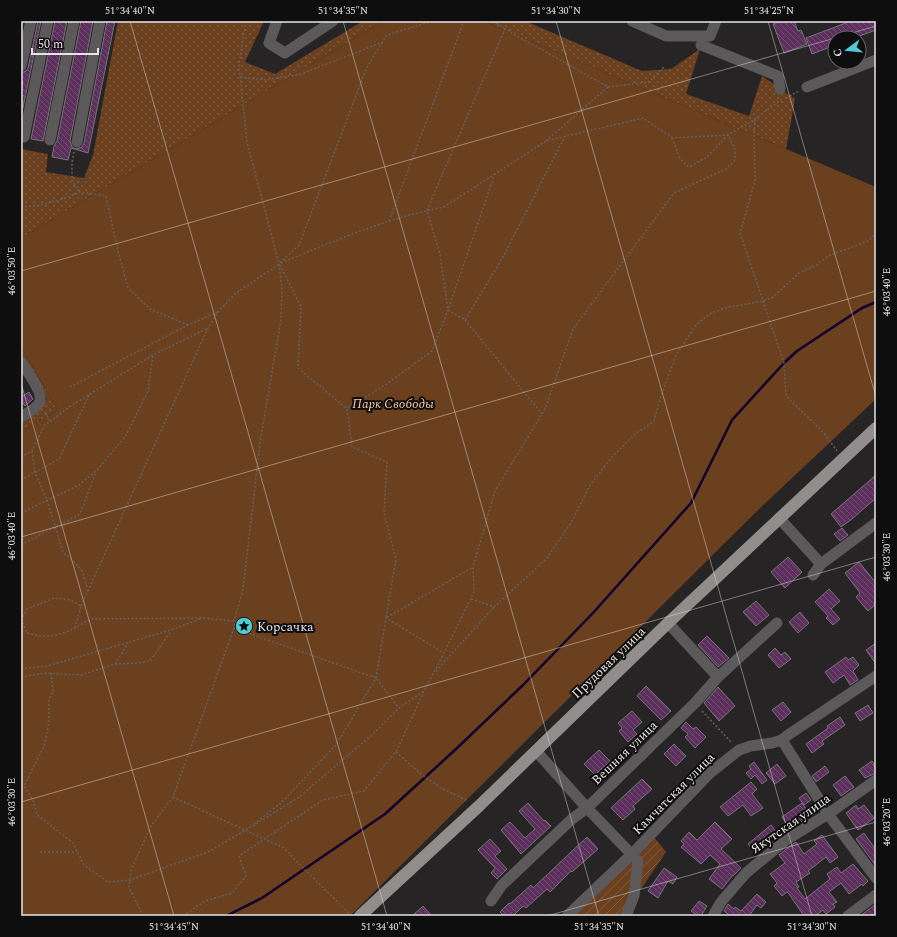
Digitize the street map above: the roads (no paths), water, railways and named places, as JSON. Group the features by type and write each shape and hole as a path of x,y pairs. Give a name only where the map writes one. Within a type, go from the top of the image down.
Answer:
{"main road":[{"name":"Прудовая улица","path":"360,916 479,806 668,623 876,428"}],"street":[{"path":"21,66 31,21"},
{"path":"24,137 48,21"},
{"path":"50,140 74,21"},
{"path":"77,142 100,21"},
{"path":"277,21 269,43 285,53 333,21"},
{"path":"632,21 666,36 710,36 716,21"},
{"path":"701,45 778,76 780,89"},
{"path":"807,87 876,60"},
{"path":"21,362 40,394 40,401 35,408 21,417"},
{"path":"779,518 821,564"},
{"path":"813,575 821,564 876,523"},
{"name":"Вешняя улица","path":"490,901 502,885 572,819 587,808 695,703 718,677 777,622"},
{"path":"668,623 718,677"},
{"name":"Камчатская улица","path":"626,916 634,896 638,861 632,854 710,773 739,750 751,746 772,744 782,740 876,676"},
{"path":"782,740 828,814 876,878"},
{"path":"536,750 587,808 632,854 567,916"},
{"name":"Якутская улица","path":"713,916 721,902 746,873 786,840 828,814 876,780"},
{"path":"848,916 876,895"}],"waterway":[{"path":"226,916 262,898 385,814 456,749 523,685 593,613 691,503 732,420 784,363 797,351 862,308 876,302"}],"place":[{"name":"Корсачка","path":"244,626"}],"park label":[{"name":"Парк Свободы","path":"393,403"}]}
